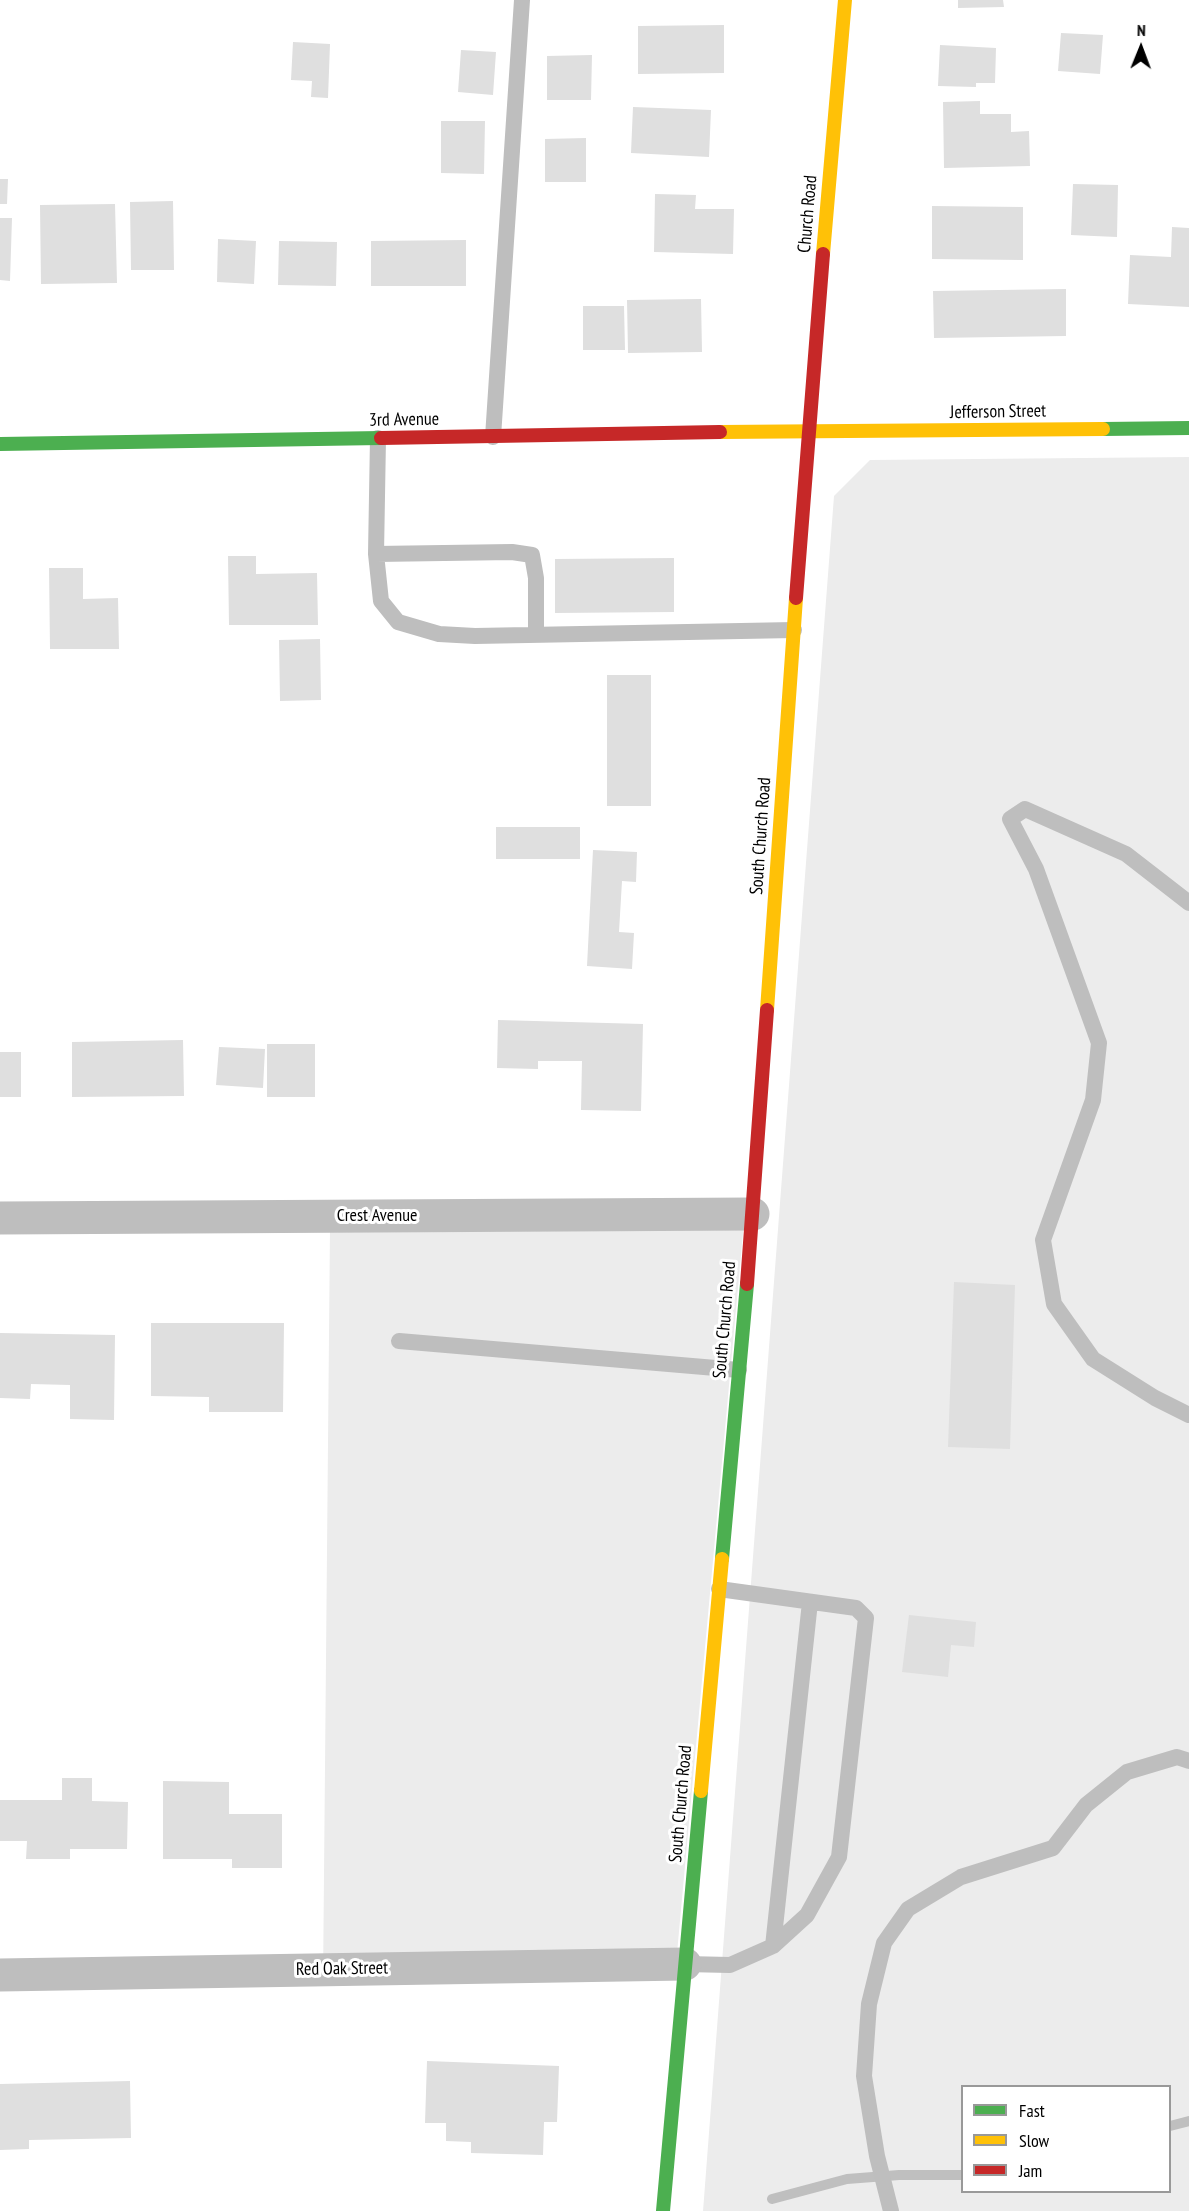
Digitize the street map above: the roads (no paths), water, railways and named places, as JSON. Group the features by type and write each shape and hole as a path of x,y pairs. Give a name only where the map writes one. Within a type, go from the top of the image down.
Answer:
{"street":[{"name":"Church Road","path":"807,431 845,0"},
{"name":"Jefferson Street","path":"807,431 1189,428"},
{"name":"3rd Avenue","path":"0,444 807,431"},
{"name":"South Church Road","path":"663,2211 753,1214 807,431"},
{"name":"Crest Avenue","path":"0,1218 753,1214"},
{"name":"Red Oak Street","path":"0,1975 685,1964"}],"lane":[{"path":"493,437 522,0"},
{"path":"378,438 375,554 381,601 398,622 439,634 794,630"},
{"path":"375,554 512,552 532,555 536,578 536,634"},
{"path":"1189,903 1126,854 1025,809 1010,819 1036,869 1099,1043 1094,1100 1043,1240 1054,1304 1093,1359 1155,1398 1189,1415"},
{"path":"399,1341 739,1370"},
{"path":"685,1964 730,1965 773,1946 807,1915 839,1857 866,1618 856,1608 719,1589"},
{"path":"773,1946 810,1602"},
{"path":"889,2205 877,2156 864,2076 869,2004 884,1943 908,1909 961,1877 1053,1848 1086,1805 1127,1772 1177,1758 1189,1761"}],"waterway":[{"path":"1171,2126 1189,2121"},
{"path":"772,2199 847,2179 899,2175 961,2175"}]}
